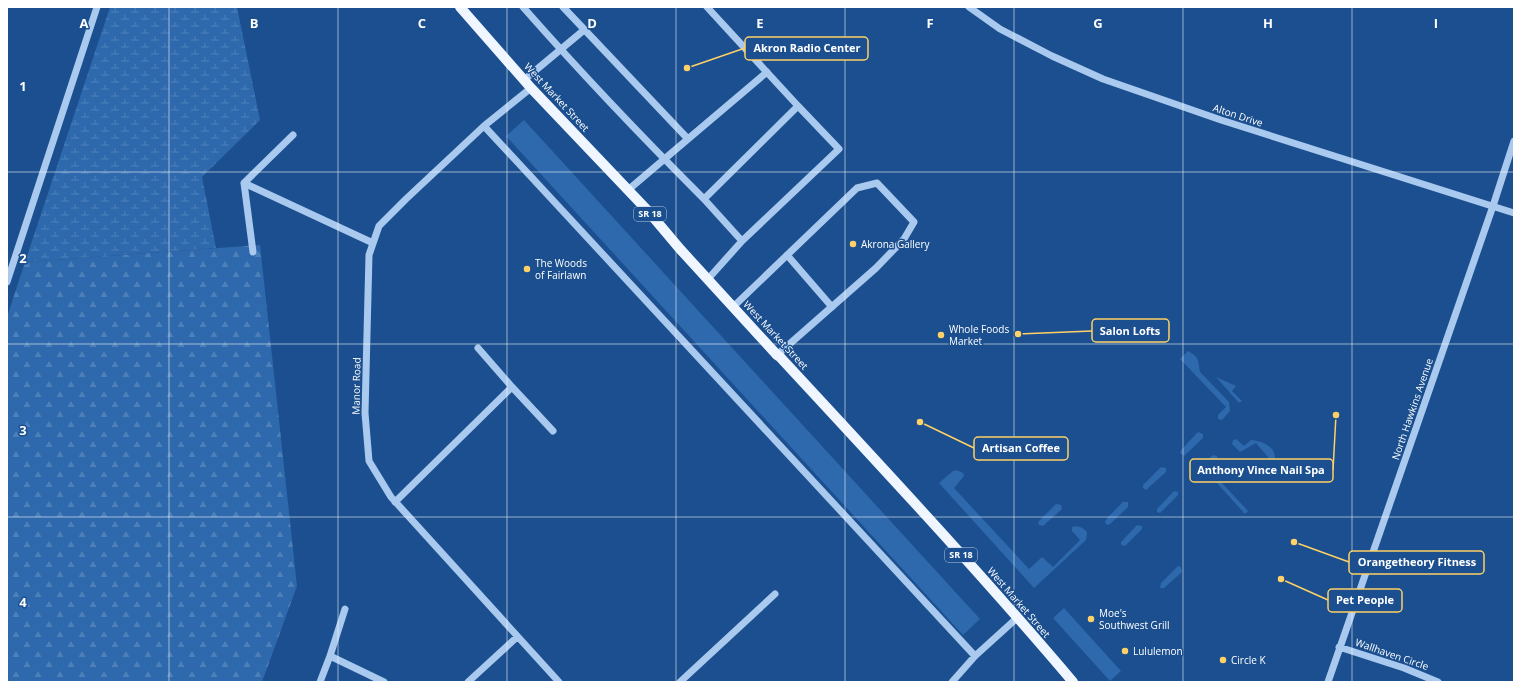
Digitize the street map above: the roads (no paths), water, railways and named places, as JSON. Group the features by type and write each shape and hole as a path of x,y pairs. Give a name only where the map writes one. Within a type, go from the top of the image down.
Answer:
{"main road":[{"name":"West Market Street","path":"460,7 527,84 628,190 777,355 906,492 1018,617 1073,682"}],"street":[{"path":"7,282 97,7"},
{"path":"523,7 561,50 704,199 742,241"},
{"path":"563,7 688,139"},
{"path":"707,7 798,106 840,149 742,241 708,279"},
{"name":"Alton Drive","path":"969,7 1000,29 1052,56 1103,79 1221,120 1514,213"},
{"name":"Manor Road","path":"559,682 394,502 369,461 365,412 369,255 379,226 561,50 584,30"},
{"path":"628,190 767,72"},
{"path":"704,199 798,106"},
{"path":"484,126 975,656"},
{"path":"244,183 293,135"},
{"name":"North Hawkins Avenue","path":"1328,682 1493,206 1514,141"},
{"path":"244,183 373,243"},
{"path":"244,183 253,252"},
{"path":"733,307 858,188 877,183 914,222 904,239 876,268 777,355"},
{"path":"787,255 832,306"},
{"path":"478,348 553,431"},
{"path":"394,502 512,387"},
{"path":"680,682 774,594"},
{"path":"320,682 345,609"},
{"path":"952,682 975,656 1018,617"},
{"path":"468,682 517,637"},
{"name":"Wallhaven Circle","path":"1339,647 1404,668 1438,682"},
{"path":"330,656 384,682"}],"place":[{"name":"Akron Radio Center","path":"687,68"},
{"name":"Akrona Gallery","path":"853,244"},
{"name":"The Woods of Fairlawn","path":"527,269"},
{"name":"Salon Lofts","path":"1018,334"},
{"name":"Whole Foods Market","path":"941,335"},
{"name":"Anthony Vince Nail Spa","path":"1336,415"},
{"name":"Artisan Coffee","path":"920,422"},
{"name":"Orangetheory Fitness","path":"1294,542"},
{"name":"Pet People","path":"1281,579"},
{"name":"Moe's Southwest Grill","path":"1091,619"},
{"name":"Lululemon","path":"1125,651"},
{"name":"Circle K","path":"1223,660"}]}
